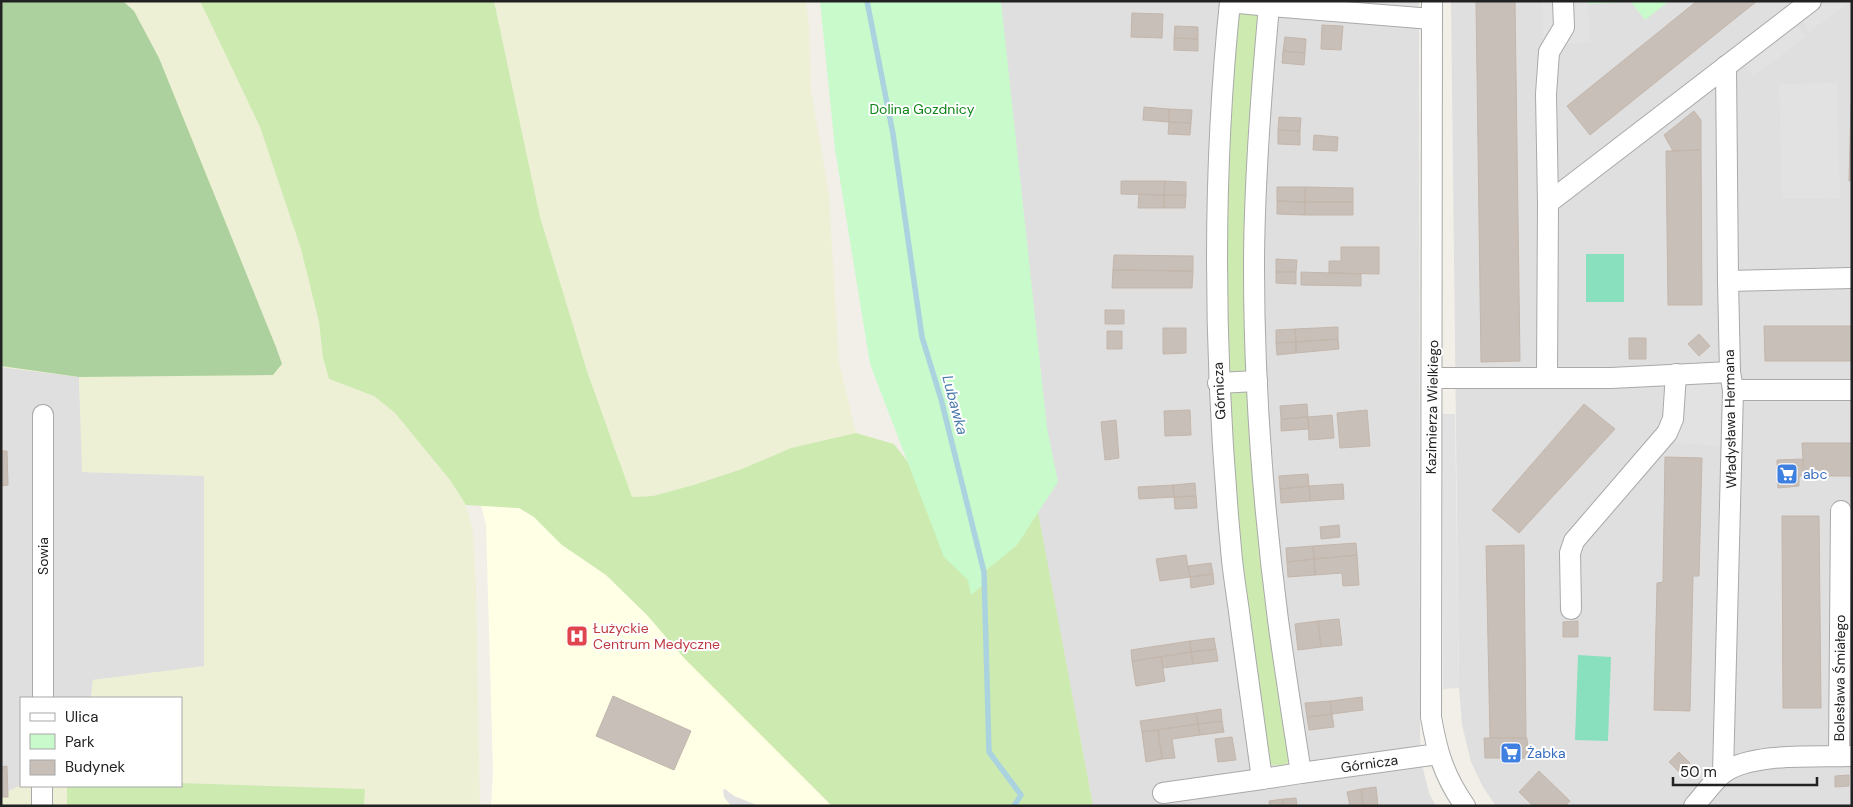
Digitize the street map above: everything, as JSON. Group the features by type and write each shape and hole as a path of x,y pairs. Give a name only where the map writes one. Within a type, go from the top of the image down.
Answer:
{"street":[{"path":"1225,1 1269,6 1432,10"},
{"path":"1547,378 1548,203 1546,94 1549,52 1564,27 1563,1"},
{"path":"1548,203 1811,1"},
{"name":"Górnicza","path":"1230,2 1222,98 1218,206 1216,296 1218,383 1231,551 1262,779"},
{"path":"1269,6 1257,168 1254,268 1257,381 1265,496 1278,619 1301,773"},
{"name":"Kazimierza Wielkiego","path":"1432,10 1431,717 1438,754 1464,806"},
{"name":"Władysława Hermana","path":"1723,773 1732,381 1728,281 1726,66"},
{"path":"1728,281 1852,278"},
{"path":"1432,378 1611,378 1676,374 1732,381 1852,390"},
{"path":"1572,609 1570,553 1574,541 1667,433 1673,419 1676,374"},
{"path":"1218,383 1257,381"},
{"name":"Sowia","path":"43,415 43,697"},
{"name":"Bolesława Śmiałego","path":"1694,806 1723,773 1746,763 1772,758 1845,756 1841,511"},
{"name":"Górnicza","path":"1163,794 1438,754"},
{"path":"42,787 42,806"}],"shaded area":[{"path":"1,1 200,1 260,127 301,249 319,322 323,358 329,379 374,396 395,413 450,480 466,505 473,531 476,588 480,806 364,806 365,789 182,783 182,697 91,697 93,680 204,666 204,476 82,472 79,377 1,367"},
{"path":"494,1 806,1 809,25 811,90 829,195 839,362 856,433 791,448 742,469 690,486 653,496 632,498 587,371 540,217"},
{"path":"995,1 1419,1 1420,740 1423,769 1429,793 1436,806 1093,806 1005,344"},
{"path":"1451,1 1852,1 1852,806 1496,806 1483,787 1471,762 1462,725 1459,688"},
{"path":"1542,1 1588,1 1590,42 1543,46"},
{"path":"1825,1 1852,1 1809,32 1800,19"},
{"path":"1796,24 1806,37 1753,76 1744,64"},
{"path":"1837,83 1840,198 1782,199 1779,84"},
{"path":"1,367 79,377 83,472 204,475 204,667 93,680 91,697 20,697 20,786 1,795"},
{"path":"1690,384 1719,384 1723,387 1723,446 1675,443 1682,393"},
{"path":"1442,414 1455,414 1459,688 1443,689"},
{"name":"Łużyckie Centrum Medyczne","path":"481,505 519,508 534,517 562,545 606,575 832,806 491,806 493,771 486,525"},
{"path":"1846,511 1852,511 1852,741 1849,741"},
{"path":"20,786 67,787 67,806 1,806 1,795"},
{"path":"725,789 734,796 759,806 731,806 724,797 723,790"}],"green space":[{"path":"1,1 123,1 134,11 159,58 276,347 282,364 273,375 79,377 1,366"},
{"path":"200,1 494,1 540,217 587,371 632,497 653,496 690,486 742,469 791,448 856,433 894,444 934,496 1035,496 1093,806 832,806 684,658 647,615 606,575 562,545 534,517 519,508 466,505 450,480 395,413 374,396 329,379 323,358 319,322 301,249 260,127"},
{"name":"Dolina Gozdnicy","path":"820,1 1001,1 1047,428 1058,482 1017,545 984,572 984,584 971,595 968,580 944,557 870,364 835,149"},
{"path":"1588,1 1669,1 1645,20 1631,2 1588,4"},
{"path":"1238,13 1258,14 1260,18 1247,371 1230,375 1226,371 1224,191"},
{"path":"1586,254 1624,254 1624,302 1586,302"},
{"path":"1247,389 1290,762 1279,766 1268,763 1245,617 1227,392"},
{"path":"1578,655 1611,657 1608,741 1575,740"},
{"path":"182,783 365,789 364,806 67,806 67,787 182,787"}],"building":[{"path":"1476,1 1515,1 1520,361 1481,362"},
{"path":"1697,1 1757,1 1590,135 1567,106"},
{"path":"1132,13 1163,14 1162,38 1131,37"},
{"path":"1322,25 1343,26 1341,50 1321,49"},
{"path":"1175,26 1198,27 1198,39 1174,38"},
{"path":"1285,37 1306,39 1305,53 1283,51"},
{"path":"1174,38 1198,39 1198,51 1174,50"},
{"path":"1283,51 1305,53 1304,65 1282,63"},
{"path":"1851,104 1852,181 1849,181"},
{"path":"1144,107 1169,109 1169,122 1143,120"},
{"path":"1169,109 1192,110 1191,123 1169,122"},
{"path":"1694,111 1701,120 1701,150 1673,151 1664,135"},
{"path":"1279,117 1301,118 1300,131 1278,130"},
{"path":"1169,122 1191,123 1190,135 1168,134"},
{"path":"1278,130 1300,131 1300,145 1278,144"},
{"path":"1314,135 1338,137 1337,151 1313,150"},
{"path":"1701,150 1702,305 1668,305 1666,151"},
{"path":"1121,181 1165,181 1164,195 1121,194"},
{"path":"1165,181 1186,182 1186,195 1164,195"},
{"path":"1277,187 1305,187 1305,202 1277,201"},
{"path":"1305,187 1353,188 1353,202 1305,202"},
{"path":"1139,194 1164,195 1164,208 1138,208"},
{"path":"1164,195 1186,195 1185,208 1164,208"},
{"path":"1277,201 1305,202 1305,215 1277,214"},
{"path":"1305,202 1353,202 1353,215 1305,215"},
{"path":"1341,247 1379,247 1379,274 1329,273 1329,261 1341,261"},
{"path":"1114,255 1193,256 1193,271 1113,270"},
{"path":"1276,259 1297,260 1296,272 1276,272"},
{"path":"1113,270 1193,271 1192,288 1112,288"},
{"path":"1276,272 1296,272 1296,284 1276,283"},
{"path":"1301,272 1361,274 1361,286 1301,285"},
{"path":"1105,310 1124,310 1124,324 1105,324"},
{"path":"1764,326 1852,326 1852,361 1765,361"},
{"path":"1338,327 1338,339 1296,342 1295,329"},
{"path":"1163,328 1186,328 1186,353 1163,354"},
{"path":"1295,329 1296,342 1276,343 1276,330"},
{"path":"1107,331 1122,331 1122,349 1107,349"},
{"path":"1699,334 1710,346 1699,356 1688,344"},
{"path":"1629,338 1646,338 1646,359 1629,359"},
{"path":"1338,339 1339,349 1296,353 1296,342"},
{"path":"1296,342 1296,353 1277,355 1276,343"},
{"path":"1307,404 1308,417 1281,419 1280,406"},
{"path":"1584,404 1615,429 1519,533 1492,510"},
{"path":"1190,410 1191,435 1165,436 1164,411"},
{"path":"1367,410 1370,446 1340,448 1337,413"},
{"path":"1332,415 1334,438 1309,440 1308,417"},
{"path":"1308,417 1309,429 1281,431 1281,419"},
{"path":"1116,420 1119,458 1105,460 1101,422"},
{"path":"1802,443 1852,443 1852,476 1804,476"},
{"path":"1,451 7,451 8,485 1,486"},
{"path":"1665,457 1702,458 1699,576 1693,576 1690,711 1654,710 1657,583 1663,582"},
{"path":"1803,459 1804,476 1799,476 1799,486 1778,488 1777,460"},
{"path":"1308,474 1309,486 1280,489 1279,476"},
{"path":"1195,483 1196,496 1174,497 1173,485"},
{"path":"1343,484 1344,499 1310,501 1309,486"},
{"path":"1173,485 1174,497 1139,499 1138,487"},
{"path":"1309,486 1310,501 1281,503 1280,489"},
{"path":"1196,496 1197,508 1175,509 1174,497"},
{"path":"1782,516 1819,516 1821,708 1783,708"},
{"path":"1339,525 1340,537 1321,539 1320,527"},
{"path":"1356,543 1357,555 1314,559 1313,546"},
{"path":"1524,545 1526,738 1490,738 1486,546"},
{"path":"1313,546 1314,559 1287,562 1286,548"},
{"path":"1186,555 1190,577 1160,581 1156,559"},
{"path":"1357,555 1359,585 1343,586 1342,573 1315,575 1314,559"},
{"path":"1314,559 1315,575 1288,577 1287,562"},
{"path":"1211,563 1213,574 1190,577 1188,566"},
{"path":"1213,574 1214,584 1191,588 1190,577"},
{"path":"1339,619 1342,645 1321,647 1318,621"},
{"path":"1318,621 1321,647 1298,650 1295,624"},
{"path":"1578,621 1578,637 1563,637 1563,622"},
{"path":"1214,638 1216,649 1191,652 1190,641"},
{"path":"1190,641 1191,652 1132,661 1131,650"},
{"path":"1216,649 1218,661 1193,664 1191,652"},
{"path":"1191,652 1193,664 1163,668 1161,657"},
{"path":"1161,657 1165,681 1136,686 1132,661"},
{"path":"613,696 691,731 674,770 596,736"},
{"path":"1362,697 1363,710 1332,714 1330,701"},
{"path":"1330,701 1332,714 1307,717 1305,703"},
{"path":"1221,709 1222,721 1198,724 1196,713"},
{"path":"1196,713 1198,724 1142,732 1140,721"},
{"path":"1332,714 1334,727 1309,730 1307,717"},
{"path":"1222,721 1224,732 1200,735 1198,724"},
{"path":"1198,724 1200,735 1172,739 1175,758 1162,759 1158,730"},
{"path":"1158,730 1162,759 1146,762 1142,732"},
{"path":"1232,737 1236,760 1218,762 1215,739"},
{"path":"1484,738 1527,738 1528,758 1485,758"},
{"path":"1679,752 1690,763 1680,773 1669,762"},
{"path":"7,766 8,797 1,797 1,767"},
{"path":"1539,771 1570,801 1565,806 1533,806 1519,792"},
{"path":"1849,775 1849,786 1835,787 1835,776"},
{"path":"1376,787 1378,806 1363,806 1361,789"},
{"path":"1361,789 1363,806 1350,806 1347,792"},
{"path":"1296,798 1297,806 1283,806 1283,799"},
{"path":"1283,799 1283,806 1270,806 1269,801"}],"waterway":[{"name":"Lubawka","path":"867,1 893,134 922,337 941,399 984,572 989,752 1021,795 1014,806"}],"place":[{"name":"abc","path":"1787,474"},
{"name":"Łużyckie Centrum Medyczne","path":"577,636"},
{"name":"Żabka","path":"1511,753"}]}
